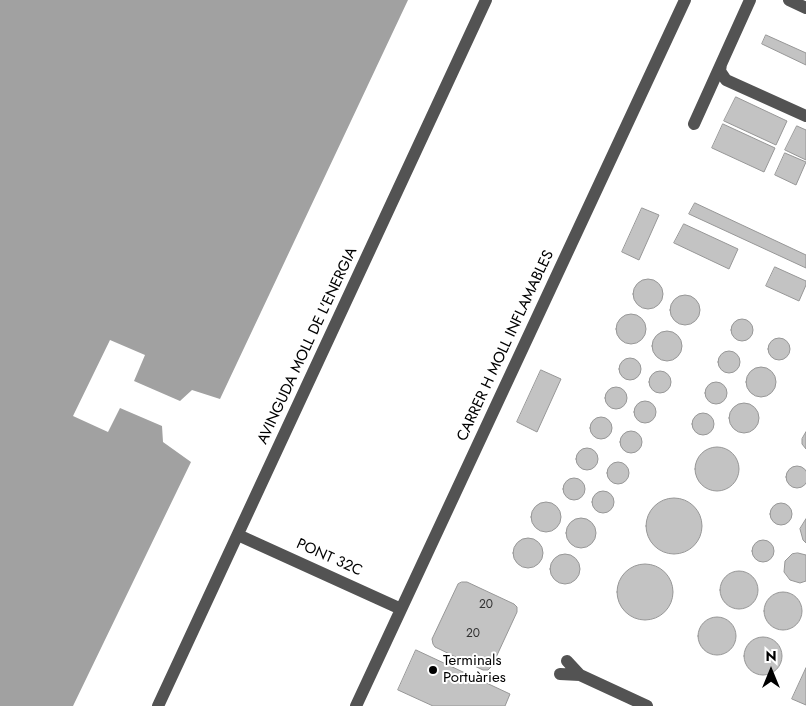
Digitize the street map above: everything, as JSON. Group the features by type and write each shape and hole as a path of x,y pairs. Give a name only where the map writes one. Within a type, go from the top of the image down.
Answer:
{"street":[{"name":"AVINGUDA MOLL DE L'ENERGIA","path":"158,706 486,0"},
{"name":"CARRER H MOLL INFLAMABLES","path":"356,706 685,0"},
{"path":"694,124 750,0"},
{"path":"789,0 806,8"},
{"path":"721,64 720,71 726,80 806,116"},
{"name":"PONT 32C","path":"238,535 402,609"},
{"path":"567,661 580,675"},
{"path":"560,674 580,675 647,706"}],"shaded area":[{"path":"0,0 408,0 220,399 192,390 180,401 134,381 145,355 110,340 73,416 108,432 120,408 162,426 163,442 191,462 73,706 0,706"}],"building":[{"path":"766,35 806,53 806,65 762,44"},
{"path":"736,97 787,121 776,145 724,121"},
{"path":"723,124 775,148 764,172 712,148"},
{"path":"797,126 806,130 806,160 785,150"},
{"path":"785,153 806,162 796,185 775,175"},
{"path":"695,203 806,255 806,268 689,214"},
{"path":"642,208 659,215 639,260 622,252"},
{"path":"684,224 738,249 729,269 674,243"},
{"path":"775,267 806,281 799,301 766,286"},
{"path":"648,279 659,283 663,294 659,305 648,309 637,305 633,294 637,283"},
{"path":"685,295 696,299 700,310 696,321 685,325 674,321 670,310 674,299"},
{"path":"631,314 642,318 646,329 642,340 631,344 620,340 616,329 620,318"},
{"path":"738,319 746,319 753,326 753,334 746,341 738,341 731,334 731,326"},
{"path":"667,331 678,335 682,346 678,357 667,361 656,357 652,346 656,335"},
{"path":"775,338 783,338 790,345 790,353 783,360 775,360 768,353 768,345"},
{"path":"725,351 733,351 740,358 740,366 733,373 725,373 718,366 718,358"},
{"path":"626,358 634,358 641,365 641,373 634,380 626,380 619,373 619,365"},
{"path":"761,367 772,371 776,382 772,393 761,397 750,393 746,382 750,371"},
{"path":"541,370 561,379 537,432 517,422"},
{"path":"656,371 664,371 671,378 671,386 664,393 656,393 649,386 649,378"},
{"path":"712,382 720,382 727,389 727,397 720,404 712,404 705,397 705,389"},
{"path":"612,387 620,387 627,394 627,402 620,409 612,409 605,402 605,394"},
{"path":"641,401 649,401 656,408 656,416 649,423 641,423 634,416 634,408"},
{"path":"744,403 755,407 759,418 755,429 744,433 733,429 729,418 733,407"},
{"path":"699,413 707,413 714,420 714,428 707,435 699,435 692,428 692,420"},
{"path":"597,417 605,417 612,424 612,432 605,439 597,439 590,432 590,424"},
{"path":"627,431 635,431 642,438 642,446 635,453 627,453 620,446 620,438"},
{"path":"806,432 806,449 802,444 802,439"},
{"path":"721,447 733,453 738,460 738,478 733,485 726,490 713,491 705,488 698,481 695,465 698,457 705,450"},
{"path":"583,448 591,448 598,455 598,463 591,470 583,470 576,463 576,455"},
{"path":"614,462 622,462 629,469 629,477 622,484 614,484 607,477 607,469"},
{"path":"797,466 805,469 808,477 805,485 797,488 789,485 786,477 789,469"},
{"path":"570,478 578,478 585,485 585,493 578,500 570,500 563,493 563,485"},
{"path":"599,491 607,491 614,498 614,506 607,513 599,513 592,506 592,498"},
{"path":"674,498 689,503 697,511 702,526 697,541 689,549 674,554 659,549 651,541 646,526 651,511 659,503"},
{"path":"546,502 557,506 561,517 557,528 546,532 535,528 531,517 535,506"},
{"path":"777,503 785,503 792,510 792,518 785,525 777,525 770,518 770,510"},
{"path":"581,518 592,522 596,533 592,544 581,548 570,544 566,533 570,522"},
{"path":"806,519 806,543 803,540 800,529"},
{"path":"528,538 539,542 543,553 539,564 528,568 517,564 513,553 517,542"},
{"path":"759,540 767,540 774,547 774,555 767,562 759,562 752,555 752,547"},
{"path":"565,554 576,558 580,569 576,580 565,584 554,580 550,569 554,558"},
{"path":"792,554 806,555 806,581 800,583 790,580 784,572 785,561"},
{"path":"645,564 660,569 668,577 673,592 668,607 660,615 645,620 630,615 622,607 617,592 622,577 630,569"},
{"path":"739,571 753,576 758,590 753,604 739,609 725,604 720,590 725,576"},
{"path":"467,582 517,607 517,612 492,666 488,670 483,670 435,647 433,644 432,639 458,584"},
{"path":"783,592 797,597 802,611 797,625 783,630 769,625 764,611 769,597"},
{"path":"717,617 731,622 736,636 731,650 717,655 703,650 698,636 703,622"},
{"path":"763,637 777,642 782,656 777,670 763,675 749,670 744,656 749,642"},
{"name":"Terminals Portuàries","path":"416,650 510,694 505,706 433,706 398,690"},
{"path":"806,668 806,705 792,699"}],"place":[{"name":"Terminals Portuàries","path":"433,670"}]}
